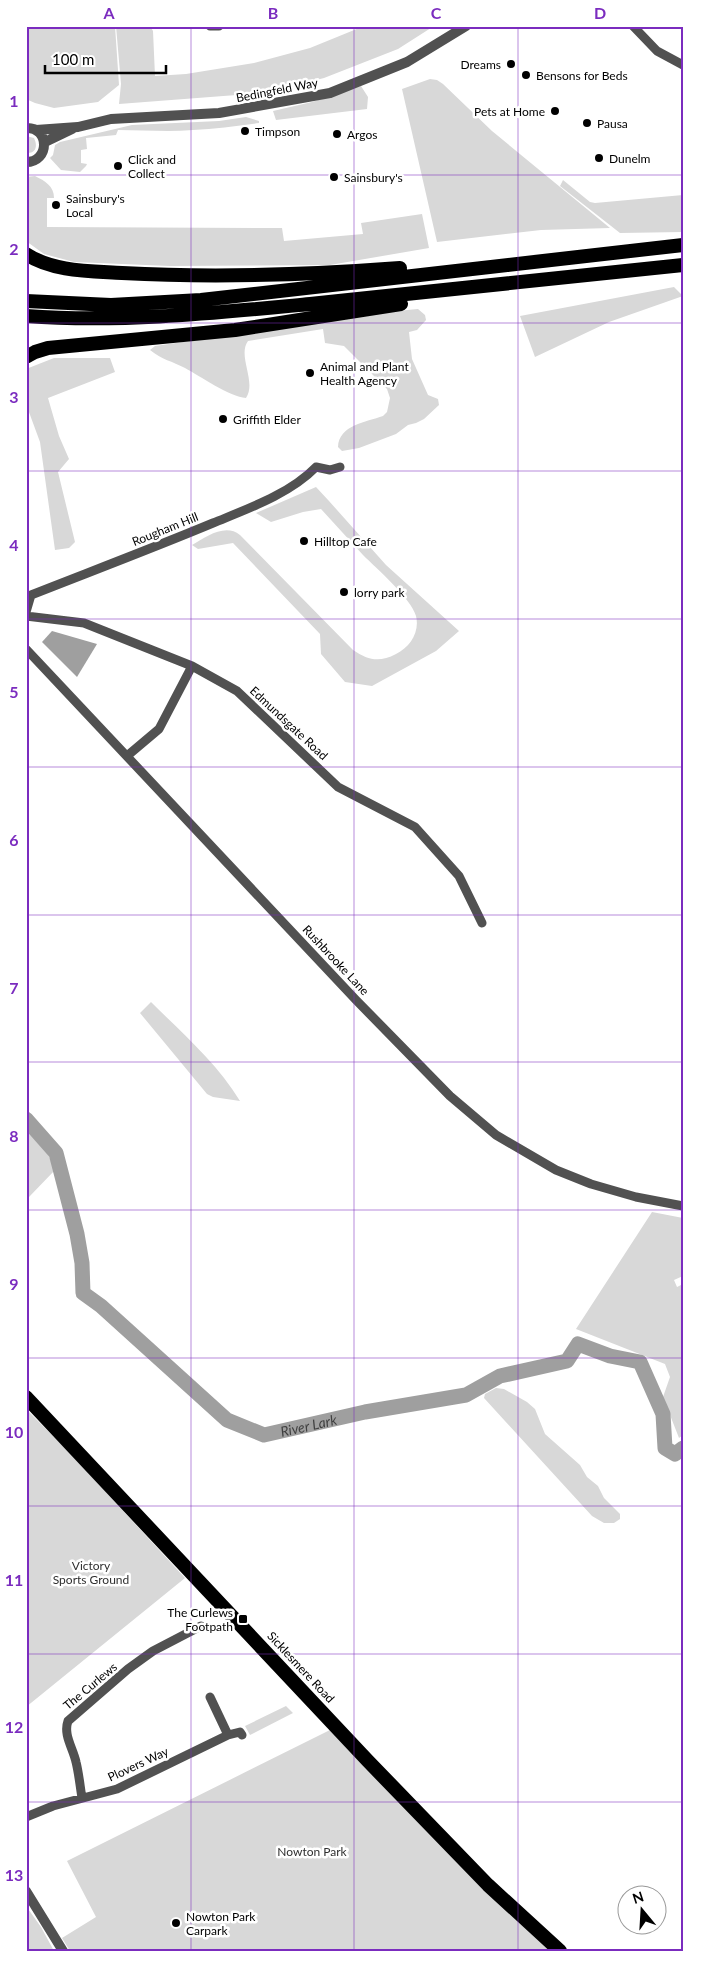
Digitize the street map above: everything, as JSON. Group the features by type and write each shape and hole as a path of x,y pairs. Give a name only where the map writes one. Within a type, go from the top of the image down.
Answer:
{"highway":[{"path":"26,301 111,305 201,300 683,245"},
{"path":"26,254 34,259 71,269 177,276 332,273 479,262 510,264"},
{"path":"26,316 112,319 187,315 450,291 683,265"},
{"path":"26,357 48,348 235,330 414,302 450,291"},
{"name":"Sicklesmere Road","path":"26,1397 368,1761 488,1885 560,1951"}],"street":[{"path":"210,26 219,26"},
{"name":"Bedingfeld Way","path":"45,142 78,127 111,119 219,113 330,92 407,62 466,26"},
{"path":"633,26 657,51 683,65"},
{"name":"Bedingfeld Way","path":"31,129 78,127"},
{"path":"26,162 40,157 43,153 45,142 40,133 31,129"},
{"name":"Rougham Hill","path":"26,612 32,595 229,517 290,488 306,478 316,468 330,470 340,467"},
{"name":"Edmundsgate Road","path":"26,616 84,623 192,666 237,691 338,787 415,827 459,876 482,923"},
{"name":"Rushbrooke Lane","path":"26,649 356,1000 435,1081 496,1135 556,1170 591,1184 636,1197 683,1206"},
{"path":"127,756 159,729 192,666"},
{"name":"The Curlews","path":"82,1798 77,1764 67,1736 66,1727 68,1720 147,1655 196,1625"},
{"path":"210,1697 228,1735"},
{"name":"Plovers Way","path":"26,1817 53,1806 117,1789 228,1735 240,1732 242,1735"},
{"path":"26,1891 63,1951"}],"green space":[{"path":"26,26 115,26 119,85 98,102 54,108 26,99"},
{"path":"116,26 150,26 153,31 155,76 186,74 254,63 310,48 364,26 434,26 398,49 324,78 264,93 119,104 121,84"},
{"path":"430,79 437,80 443,84 492,131 610,228 541,230 437,242 402,89"},
{"path":"361,86 368,97 367,109 276,120 273,111 312,102"},
{"path":"246,117 259,121 259,123 184,131 118,130 116,135 86,138 87,149 81,150 81,163 87,164 80,172 61,170 50,158 53,155 55,145 60,142 132,125 219,121"},
{"path":"26,136 34,138 36,144 34,151 29,153 26,153"},
{"path":"35,176 48,184 54,194 54,198 47,198 47,227 282,228 284,241 363,234 361,223 422,214 429,248 330,265 170,266 74,262 44,254 26,241 26,177"},
{"path":"563,180 590,202 595,203 683,195 683,232 620,233 560,186"},
{"path":"674,287 683,296 609,322 535,357 520,316"},
{"path":"418,309 425,315 426,320 417,330 409,332 412,359 428,395 438,399 439,405 424,419 408,425 396,434 359,448 342,451 338,447 343,434 354,426 383,416 387,412 390,398 387,389 344,346 325,343 323,329 248,341 245,347 245,354 249,392 246,398 224,390 150,350 155,346"},
{"path":"54,358 110,358 115,372 48,398 59,436 69,459 58,472 75,542 69,548 55,550 40,442 26,404 26,369"},
{"path":"316,487 386,565 459,631 436,651 372,686 345,682 321,654 320,634 233,543 198,549 192,545 216,532 228,530 240,535 353,650 374,659 390,657 410,643 417,628 413,609 400,592 321,509 303,512 271,522 256,513"},
{"path":"151,1002 210,1061 240,1101 213,1097 207,1094 140,1013"},
{"path":"26,1122 43,1143 55,1170 29,1197 26,1193"},
{"path":"652,1212 683,1218 683,1276 674,1280 677,1287 683,1284 683,1435 679,1438 663,1397 670,1377 665,1364 576,1329"},
{"path":"496,1388 504,1389 527,1402 535,1409 545,1434 580,1465 587,1477 598,1486 604,1498 620,1514 620,1519 614,1523 604,1523 592,1516 484,1398 485,1394"},
{"name":"Victory Sports Ground","path":"26,1409 67,1450 185,1578 26,1707"},
{"path":"286,1706 293,1713 250,1735 245,1726"},
{"name":"Nowton Park","path":"330,1730 555,1951 70,1951 62,1938 96,1917 67,1861"},
{"path":"26,1906 41,1927 54,1951 30,1951 26,1946"}],"shaded area":[{"path":"52,631 97,644 77,677 42,642"}],"waterway":[{"name":"River Lark","path":"26,1119 56,1153 77,1234 82,1263 83,1293 101,1306 227,1420 264,1435 365,1412 466,1395 500,1376 567,1361 578,1344 610,1356 640,1362 663,1414 665,1448 675,1454 683,1448"}],"place":[{"name":"Dreams","path":"511,64"},
{"name":"Bensons for Beds","path":"526,75"},
{"name":"Pets at Home","path":"555,111"},
{"name":"Pausa","path":"587,123"},
{"name":"Timpson","path":"245,131"},
{"name":"Argos","path":"337,134"},
{"name":"Dunelm","path":"599,158"},
{"name":"Click and Collect","path":"118,166"},
{"name":"Sainsbury's","path":"334,177"},
{"name":"Sainsbury's Local","path":"56,205"},
{"name":"Animal and Plant Health Agency","path":"310,373"},
{"name":"Griffith Elder","path":"223,419"},
{"name":"Hilltop Cafe","path":"304,541"},
{"name":"lorry park","path":"344,592"},
{"name":"The Curlews Footpath","path":"243,1619"},
{"name":"Nowton Park Carpark","path":"176,1923"}]}
